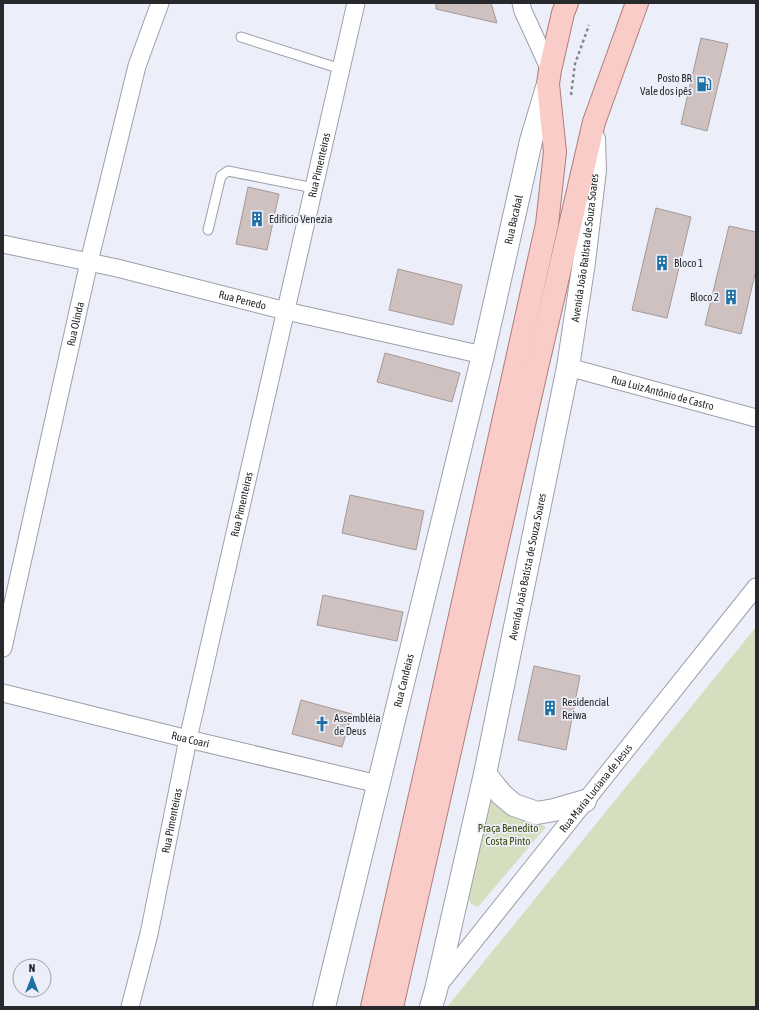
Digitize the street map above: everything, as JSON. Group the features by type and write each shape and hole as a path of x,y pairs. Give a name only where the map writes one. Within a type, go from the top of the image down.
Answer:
{"main road":[{"path":"372,1007 546,224 555,152 549,77 563,14 567,3"},
{"path":"392,1007 594,122 637,3"},
{"name":"Rua Bacabal","path":"483,355 531,141 549,77"},
{"name":"Avenida João Batista de Souza Soares","path":"433,998 485,774 568,367 584,262 595,170 594,122"},
{"name":"Rua Candeias","path":"324,1007 483,355"},
{"path":"485,774 502,795 514,805 537,813 554,810 585,801"}],"street":[{"name":"Rua Olinda","path":"3,648 89,262 137,66 160,3"},
{"name":"Rua Pimenteiras","path":"130,1007 149,934 188,739 356,3"},
{"path":"521,3 549,77"},
{"name":"Rua Penedo","path":"3,244 117,268 286,311 483,355"},
{"name":"Rua Luiz Antônio de Castro","path":"568,367 756,418"},
{"name":"Rua Maria Luciana de Jesus","path":"433,998 585,801 756,587"},
{"name":"Rua Coari","path":"3,693 378,784"}],"lane":[{"path":"241,37 341,69"},
{"path":"208,230 221,176 228,171 314,188"}],"green space":[{"path":"756,627 756,1007 447,1007"},
{"name":"Praça Benedito Costa Pinto","path":"492,799 546,827 478,907 471,904 468,896"}],"building":[{"path":"436,3 491,3 497,23 436,9"},
{"name":"Posto BR Vale dos ipês","path":"701,38 728,44 707,131 681,124"},
{"name":"Edifício Venezia","path":"248,187 279,194 267,250 236,244"},
{"name":"Bloco 1","path":"656,208 691,217 667,318 632,310"},
{"name":"Bloco 2","path":"729,226 756,232 756,270 741,334 705,325"},
{"path":"398,269 462,285 453,325 389,310"},
{"path":"385,353 460,373 452,402 377,382"},
{"path":"350,495 424,511 416,550 342,533"},
{"path":"323,595 403,612 397,641 317,625"},
{"name":"Residencial Reiwa","path":"534,666 580,676 566,750 518,740"},
{"name":"Assembléia de Deus","path":"301,700 352,714 342,747 292,734"}],"place":[{"name":"Posto BR Vale dos ipês","path":"704,84"},
{"name":"Edifício Venezia","path":"257,219"},
{"name":"Bloco 1","path":"662,263"},
{"name":"Bloco 2","path":"731,297"},
{"name":"Residencial Reiwa","path":"550,708"},
{"name":"Assembléia de Deus","path":"322,724"}]}
